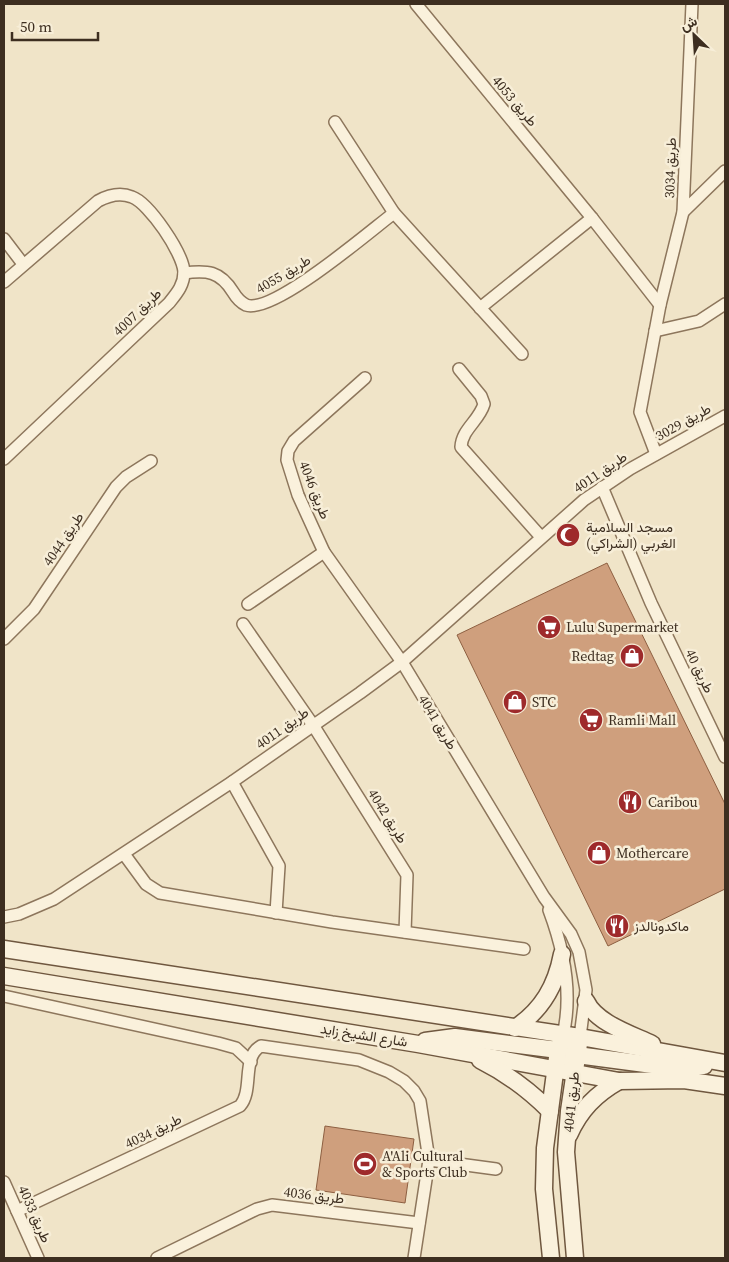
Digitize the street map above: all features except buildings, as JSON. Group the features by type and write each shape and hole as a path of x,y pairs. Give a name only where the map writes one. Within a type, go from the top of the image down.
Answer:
{"main road":[{"path":"4,949 515,1028 570,1046 580,1037 725,1064"},
{"path":"515,1028 538,1010 546,1000 556,978 562,954"},
{"name":"شارع الشيخ زايد","path":"4,976 418,1044 619,1081 684,1080 725,1086"},
{"path":"586,1001 592,1012 600,1017 670,1053"},
{"name":"طريق 4041","path":"575,1258 566,1152 574,1073 580,1037"},
{"path":"418,1044 436,1038 560,1042"},
{"name":"طريق 4041","path":"551,1258 544,1189 550,1111 560,1042"},
{"path":"462,1052 506,1075 531,1093 550,1111"},
{"path":"555,1069 562,1060 577,1055 668,1067 725,1064"},
{"path":"566,1152 570,1134 579,1116 590,1101 603,1090 619,1081"}],"street":[{"name":"طريق 4053","path":"416,4 592,218 660,306"},
{"name":"طريق 3034","path":"656,454 640,412 660,306 683,212 692,4"},
{"path":"335,122 394,213 522,354"},
{"path":"683,212 725,170"},
{"path":"4,282 98,201 109,196 124,195 140,201 152,215 180,257 184,273"},
{"name":"طريق 4055","path":"184,273 211,271 220,275 238,300 247,305 258,306 277,298 316,273 394,213"},
{"path":"480,308 592,218"},
{"path":"4,239 23,264"},
{"name":"طريق 4007","path":"4,459 169,303 181,288 184,273"},
{"path":"655,332 699,320 725,304"},
{"path":"460,369 481,396 484,404 482,412 466,430 461,447 541,537"},
{"name":"طريق 4046","path":"324,552 298,495 287,460 288,451 294,441 365,378"},
{"name":"طريق 3029","path":"656,454 725,416"},
{"name":"طريق 4011","path":"4,917 19,914 54,899 232,782 402,662 541,537 602,487 656,454"},
{"name":"طريق 4044","path":"4,639 34,609 116,487 126,477 151,461"},
{"name":"طريق 40","path":"602,487 651,603 725,757"},
{"path":"248,604 324,552"},
{"name":"طريق 4041","path":"324,552 402,662 544,897 571,934 579,952 584,971 586,1001 580,1037"},
{"name":"طريق 4042","path":"243,624 313,725 407,875 405,932"},
{"path":"232,782 279,866 276,913"},
{"path":"124,854 146,884 160,893 276,913 524,949"},
{"name":"طريق 4041","path":"544,897 562,954 568,1010 560,1042"},
{"path":"4,996 229,1046 236,1048 250,1062"},
{"name":"طريق 4034","path":"17,1211 240,1106 246,1096 252,1052 261,1046 358,1060 404,1081 420,1101 429,1160"},
{"path":"414,1258 429,1160 496,1169"},
{"name":"طريق 4033","path":"4,1182 35,1257"},
{"name":"طريق 4036","path":"157,1258 257,1209 272,1205 419,1222"}],"place":[{"name":"مسجد السلامية الغربي (الشراكي)","path":"568,535"},
{"name":"Lulu Supermarket","path":"549,627"},
{"name":"Redtag","path":"632,656"},
{"name":"STC","path":"515,702"},
{"name":"Ramli Mall","path":"591,720"},
{"name":"Caribou","path":"630,802"},
{"name":"Mothercare","path":"599,853"},
{"name":"ماكدونالدز","path":"617,926"},
{"name":"A'Ali Cultural & Sports Club","path":"365,1164"}]}
